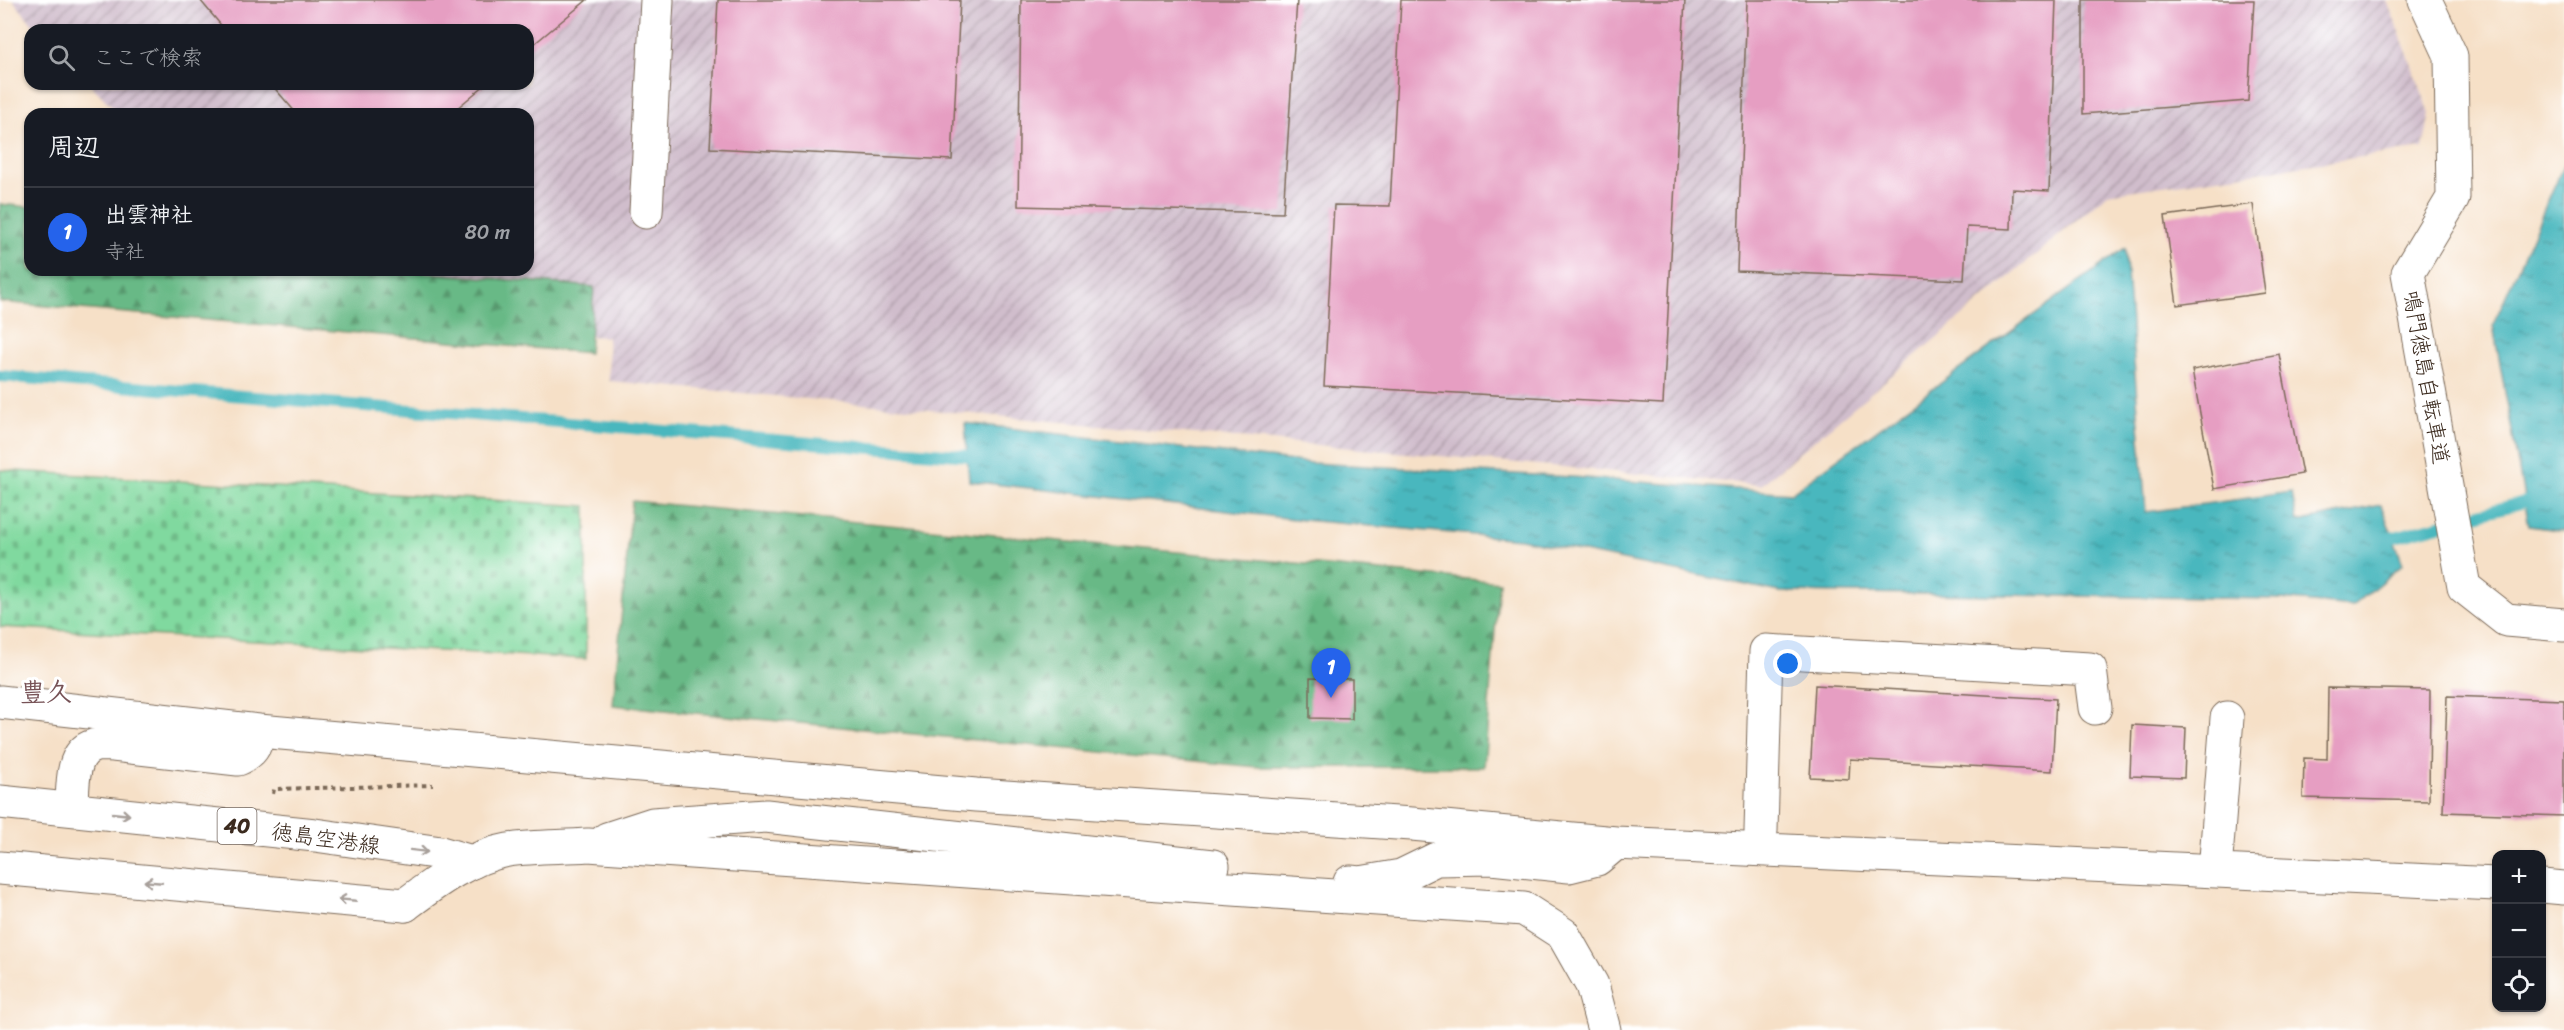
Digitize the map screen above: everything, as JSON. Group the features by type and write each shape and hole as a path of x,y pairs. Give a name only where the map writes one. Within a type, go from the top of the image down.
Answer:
{"street":[{"path":"646,212 657,0"},
{"name":"鳴門徳島自転車道","path":"2425,0 2451,56 2453,198 2408,273 2464,587 2506,620 2564,625"},
{"path":"1761,831 1766,651 2090,669 2095,708"},
{"path":"0,702 259,731 976,795 1400,823 1616,843 2492,884"},
{"path":"2215,871 2227,718"},
{"path":"72,808 74,779 79,757 92,746 113,745 238,759 249,754 257,743 259,731"},
{"name":"徳島空港線","path":"0,802 315,835 441,853 472,862"},
{"path":"588,845 653,824 766,816 1360,883 1401,876 1436,859 1491,858 1569,866 1597,859 1616,843"},
{"path":"0,868 405,905 441,879 472,862 507,850 588,845 1524,909 1563,934 1592,985 1604,1030"},
{"path":"2546,886 2564,888"}],"shaded area":[{"path":"13,0 2387,0 2430,113 2423,148 2108,194 1761,485 609,381 608,337 325,325 277,276 534,276 534,108 113,108 96,90 534,90 534,24 32,24"}],"green space":[{"path":"0,204 24,206 24,276 467,276 594,287 589,353 0,302"},
{"path":"0,470 586,506 586,659 0,627"},
{"path":"632,501 1499,582 1484,767 1257,767 613,705"}],"water":[{"path":"2564,164 2564,531 2529,526 2493,325"},
{"path":"2125,248 2146,512 2292,492 2297,522 2381,505 2403,564 2353,606 2281,599 1780,592 1520,539 1303,520 969,481 965,423 1311,463 1572,477 1791,493"}],"building":[{"path":"200,0 587,0 534,44 534,24 220,24"},
{"path":"718,0 960,0 952,160 710,148"},
{"path":"1021,0 1297,0 1283,213 1018,206"},
{"path":"1401,0 1685,0 1663,404 1324,386 1334,205 1390,206"},
{"path":"1747,0 2056,0 2049,191 2012,189 2011,229 1967,227 1964,280 1737,271"},
{"path":"2083,0 2254,0 2248,101 2083,114"},
{"path":"276,90 479,90 457,108 292,108"},
{"path":"2253,204 2265,293 2177,305 2165,216"},
{"path":"2279,354 2302,474 2214,489 2192,370"},
{"path":"1310,678 1352,679 1352,719 1310,718"},
{"path":"1815,685 2056,699 2052,771 1850,759 1849,779 1810,777"},
{"path":"2328,688 2430,690 2429,801 2303,798 2304,758 2327,759"},
{"path":"2447,696 2564,700 2564,816 2443,812"},
{"path":"2132,725 2186,728 2184,778 2130,776"}],"waterway":[{"path":"0,376 982,457"},
{"path":"2378,539 2395,537 2539,498"}],"place":[{"name":"出雲神社","path":"1331,698"}],"district":[{"name":"豊久","path":"46,692"}]}
